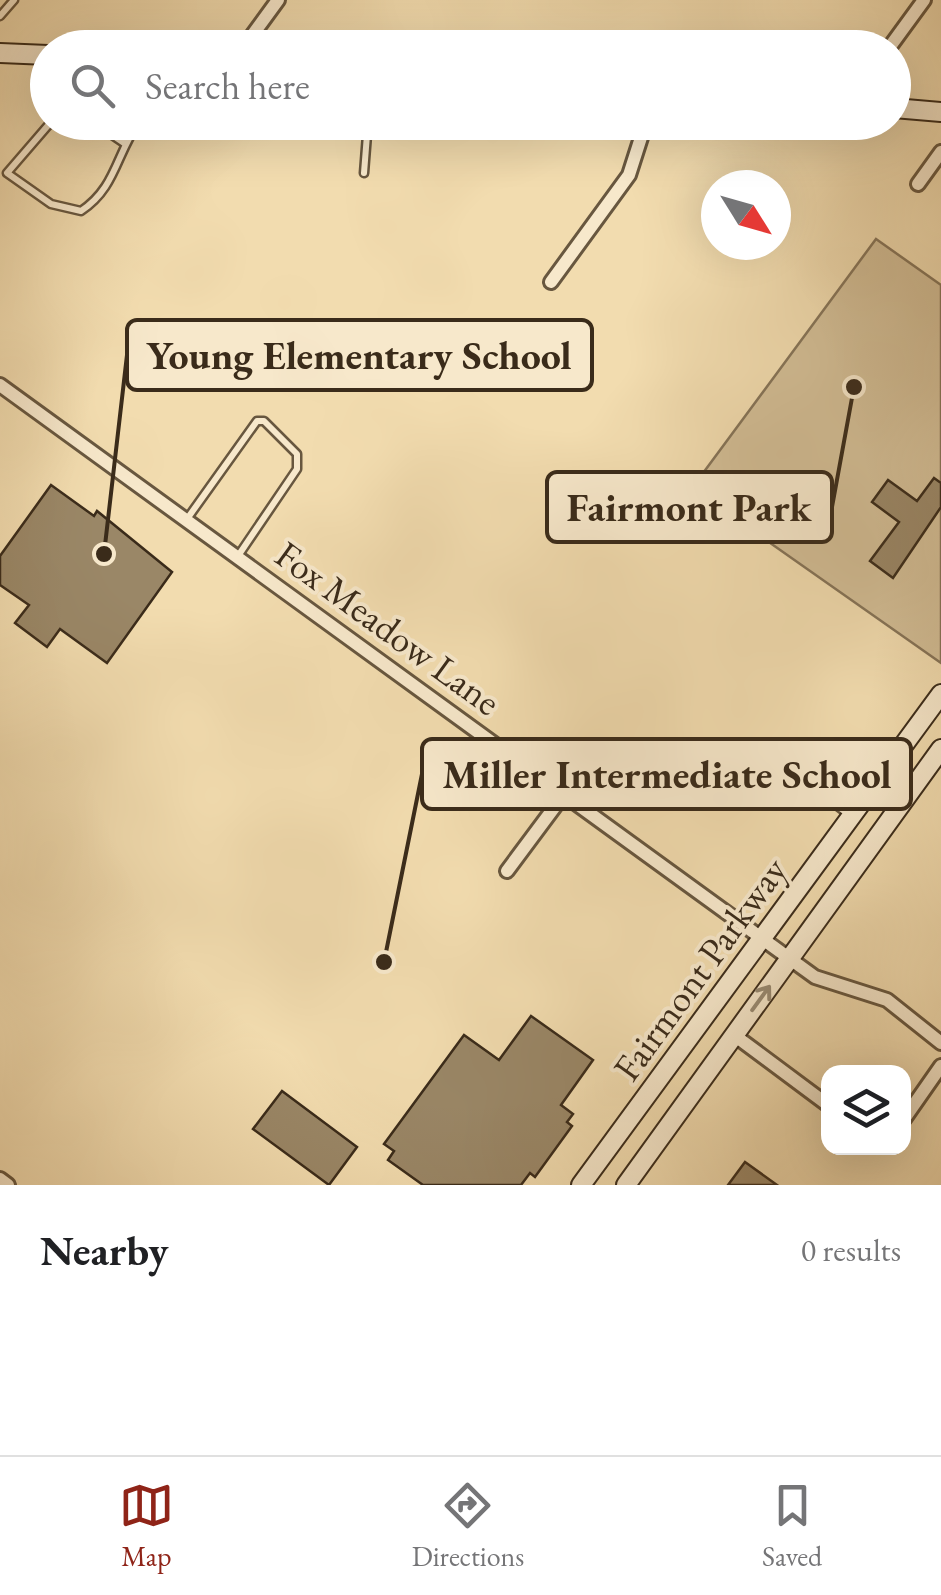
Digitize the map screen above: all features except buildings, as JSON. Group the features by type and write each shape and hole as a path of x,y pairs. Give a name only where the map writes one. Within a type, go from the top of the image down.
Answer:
{"main road":[{"path":"0,53 30,54"},
{"path":"911,109 941,112"},
{"name":"Fairmont Parkway","path":"580,1185 941,694"},
{"name":"Fairmont Parkway","path":"626,1185 941,750"},
{"path":"653,1089 683,1105"}],"street":[{"path":"256,30 278,0"},
{"path":"902,30 924,0"},
{"path":"550,282 629,174 640,140"},
{"path":"918,184 941,152"},
{"name":"Fox Meadow Lane","path":"0,385 790,958 827,982 887,1000 941,1043"},
{"path":"507,871 565,793"},
{"path":"734,1035 821,1100"},
{"path":"911,1109 941,1066"},
{"path":"0,1179 8,1185"}],"lane":[{"path":"0,16 14,0"},
{"path":"35,140 7,173 52,204 81,211 100,198 120,166 126,140"},
{"path":"120,140 124,143"},
{"path":"364,173 367,140"},
{"path":"187,520 258,420 264,421 296,454 297,468 238,556"},
{"path":"815,788 852,816"}],"shaded area":[{"path":"876,239 941,285 941,663 692,488"}],"place":[{"name":"Fairmont Park","path":"854,387"},
{"name":"Young Elementary School","path":"104,554"},
{"name":"Miller Intermediate School","path":"384,962"}]}
